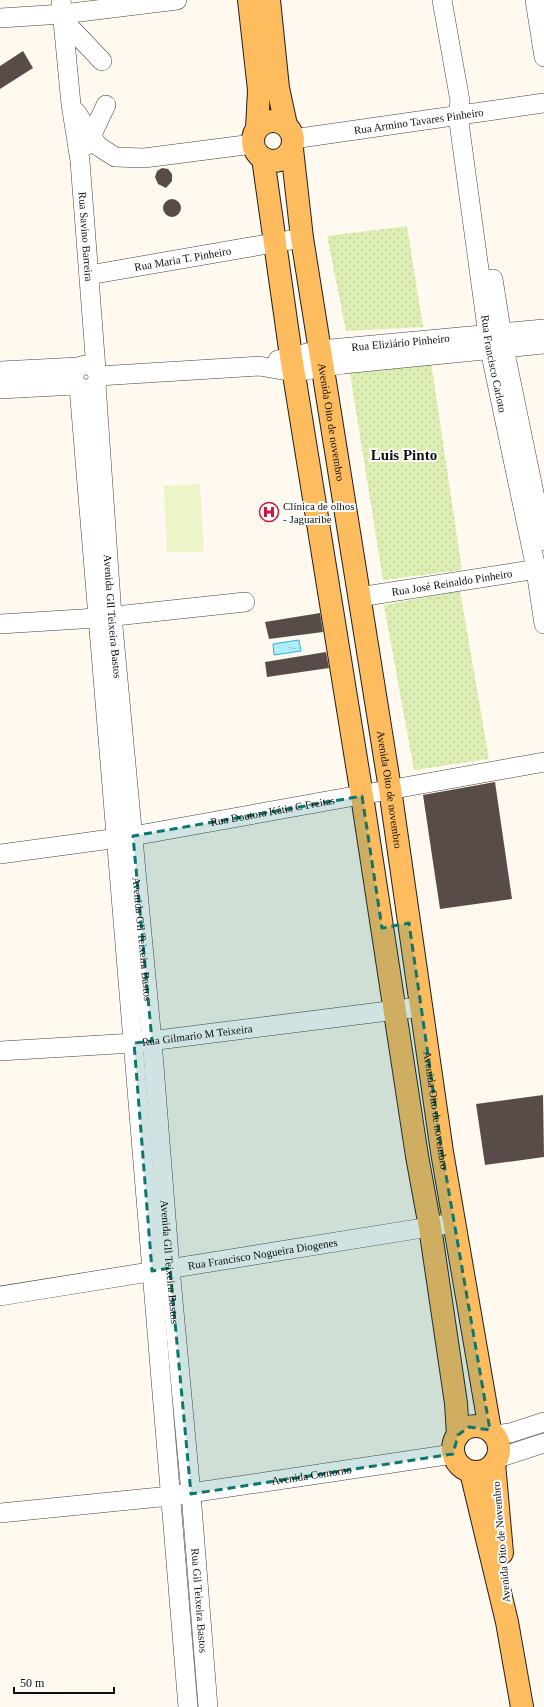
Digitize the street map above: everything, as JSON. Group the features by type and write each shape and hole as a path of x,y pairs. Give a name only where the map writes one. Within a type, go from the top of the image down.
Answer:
{"main road":[{"path":"249,0 259,90 257,144 275,242 362,796 394,1011 417,1156 430,1226 456,1403 455,1444 459,1466 471,1472 484,1471 496,1460 499,1450 498,1442 492,1433 476,1426 463,1430 455,1444"},
{"name":"Avenida Oito de novembro","path":"269,0 278,88 290,138 302,238 390,789 420,1008 442,1152 492,1433"},
{"path":"274,121 290,138 288,155 276,161 257,144 267,122 274,121"},
{"path":"335,626 363,621"},
{"path":"382,928 409,924"},
{"path":"417,1156 442,1152"},
{"name":"Avenida Oito de Novembro","path":"496,1460 507,1622"},
{"name":"Avenida Oito de Novembro","path":"471,1472 507,1622 522,1707"}],"street":[{"path":"0,18 177,0"},
{"name":"Rua Francisco Carloto","path":"442,0 462,110 496,341 540,568 544,624"},
{"path":"535,0 544,57"},
{"path":"62,11 102,60"},
{"name":"Rua Savino Barreira","path":"62,11 71,104 80,161 89,275 87,376"},
{"name":"Rua Armino Tavares Pinheiro","path":"290,138 462,110 544,103"},
{"name":"Rua Savino Barreira","path":"71,104 98,146 116,157 144,158 257,144"},
{"name":"Rua Savino Barreira","path":"71,104 66,141 87,376"},
{"path":"80,161 106,104"},
{"name":"Rua Maria T. Pinheiro","path":"89,275 302,238"},
{"name":"Rua Eliziário Pinheiro","path":"0,389 87,376 293,364 321,358 496,341 544,329"},
{"name":"Rua Francisco Carloto","path":"496,341 544,541"},
{"name":"Rua Eliziário Pinheiro","path":"496,341 544,344"},
{"name":"Rua Eliziário Pinheiro","path":"0,371 87,376"},
{"name":"Avenida GIl Teixeira Bastos","path":"87,376 104,617 114,710 161,1269 170,1496"},
{"name":"Rua José Reinaldo Pinheiro","path":"359,596 540,568"},
{"path":"0,624 104,617 245,602"},
{"name":"Rua Doutora Kátia C Freitas","path":"0,854 124,836 362,796 390,789 544,762"},
{"name":"Rua Gilmario M Teixeira","path":"0,1051 143,1042 420,1008"},
{"name":"Rua Francisco Nogueira Diogenes","path":"0,1296 454,1223"},
{"name":"Avenida GIl Teixeira Bastos","path":"161,1269 191,1494"},
{"path":"492,1433 510,1433 544,1422"},
{"path":"496,1460 544,1443"},
{"name":"Avenida Contorno","path":"0,1513 191,1494 455,1444"},
{"name":"Rua Gil Teixeira Bastos","path":"191,1494 208,1707"},
{"name":"Rua Gil Teixeira Bastos","path":"170,1496 188,1707"}],"highlighted area":[{"path":"362,796 382,928 409,923 442,1152 490,1430 469,1427 458,1435 453,1454 191,1494 170,1268 152,1271 134,1043 152,1041 133,836"}],"green space":[{"path":"407,226 423,327 346,331 327,236"},
{"path":"431,362 462,570 383,580 349,367"},
{"path":"200,484 204,552 167,552 164,486"},
{"path":"460,591 489,759 414,770 384,605"}],"water":[{"path":"299,640 301,651 274,655 273,644"}],"building":[{"path":"23,51 33,68 0,89 0,66"},
{"path":"162,168 168,169 172,174 172,181 166,188 158,184 155,177 157,171"},
{"path":"172,199 178,202 181,208 178,214 172,217 166,214 163,208 166,202"},
{"path":"320,613 323,632 269,639 265,622"},
{"path":"326,652 329,668 267,677 265,662"},
{"path":"495,782 512,899 440,909 423,795"},
{"path":"543,1095 544,1157 485,1165 476,1104"}],"place":[{"name":"Clínica de olhos - Jaguaribe","path":"269,512"}],"district":[{"name":"Luis Pinto","path":"404,455"}]}
